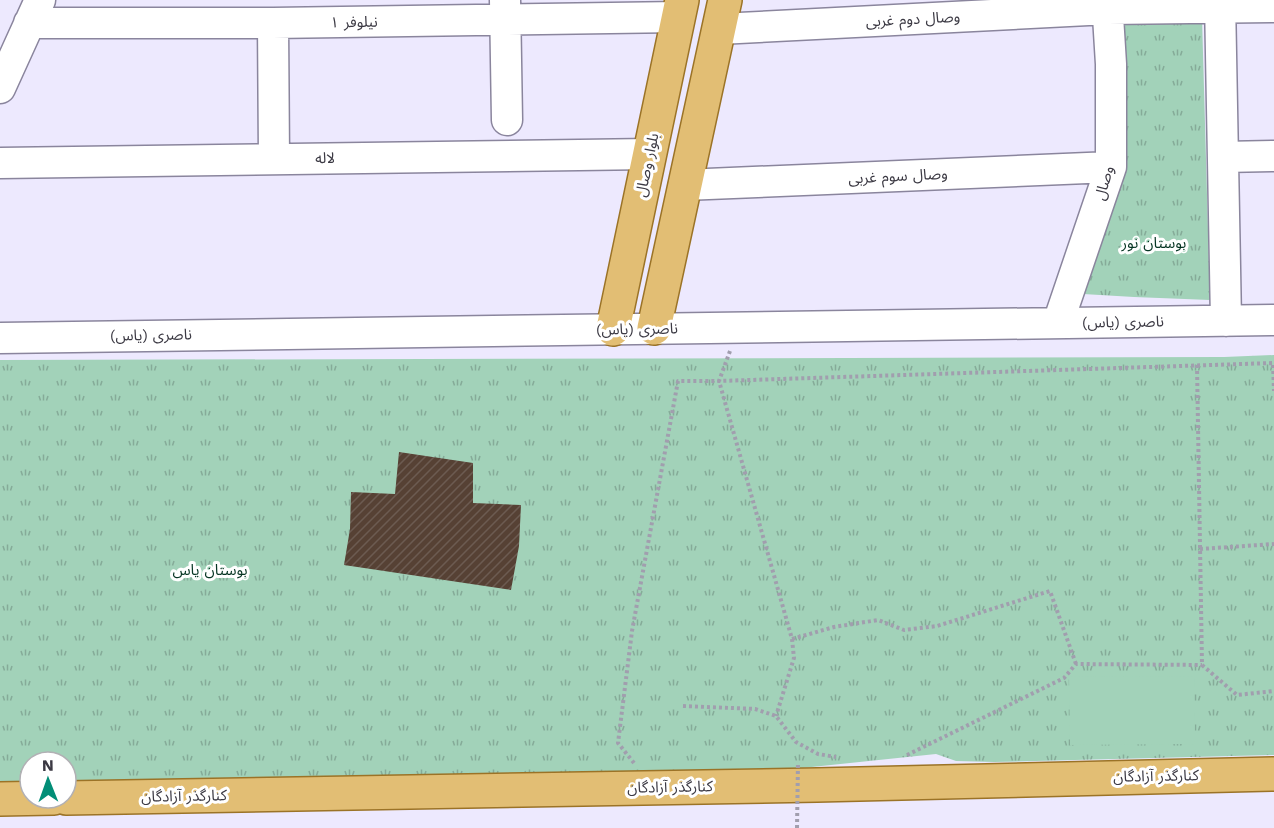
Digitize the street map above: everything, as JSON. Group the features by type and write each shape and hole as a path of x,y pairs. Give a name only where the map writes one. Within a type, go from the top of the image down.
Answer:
{"main road":[{"name":"بلوار وصال","path":"613,329 680,9"},
{"path":"654,328 722,15"},
{"name":"کنارگذر آزادگان","path":"78,798 817,785 1274,774"},
{"path":"0,799 18,799"}],"street":[{"name":"وصال دوم غربی","path":"722,15 1108,5 1220,4 1274,7"},
{"path":"1220,4 1226,321"},
{"name":"وصال","path":"1058,323 1111,167 1108,5"},
{"path":"505,9 507,120"},
{"name":"نیلوفر ۱","path":"34,12 273,23 505,9 680,9"},
{"path":"0,88 34,12"},
{"path":"273,23 274,159"},
{"name":"لاله","path":"0,163 650,154"},
{"path":"1223,157 1274,156"},
{"name":"وصال سوم غربی","path":"684,186 1111,167"},
{"name":"ناصری (یاس)","path":"0,338 1274,320"}],"path":[{"path":"738,327 719,381 792,639 794,658 776,716"},
{"path":"635,765 618,743 632,631 678,381 1273,363 1274,391"},
{"path":"1197,365 1203,665"},
{"path":"1200,549 1274,544"},
{"path":"792,639 834,627 878,621 904,630 937,626 1050,591 1076,664"},
{"path":"906,755 1064,678 1076,664 1203,665 1237,695 1274,692"},
{"path":"683,706 755,709 776,716 796,742 818,754 846,758"},
{"path":"797,828 798,762"}],"green space":[{"name":"بوستان نور","path":"1202,18 1210,300 1083,294 1122,20"},
{"name":"بوستان یاس","path":"1274,355 1274,755 994,762 956,761 936,754 783,770 78,782 78,750 18,750 18,783 0,783 0,360 1224,357"},
{"path":"1194,676 1195,744 1070,745 1069,677"}],"building":[{"path":"399,452 473,463 473,503 521,505 519,546 511,590 344,565 350,529 351,492 395,494"}]}
